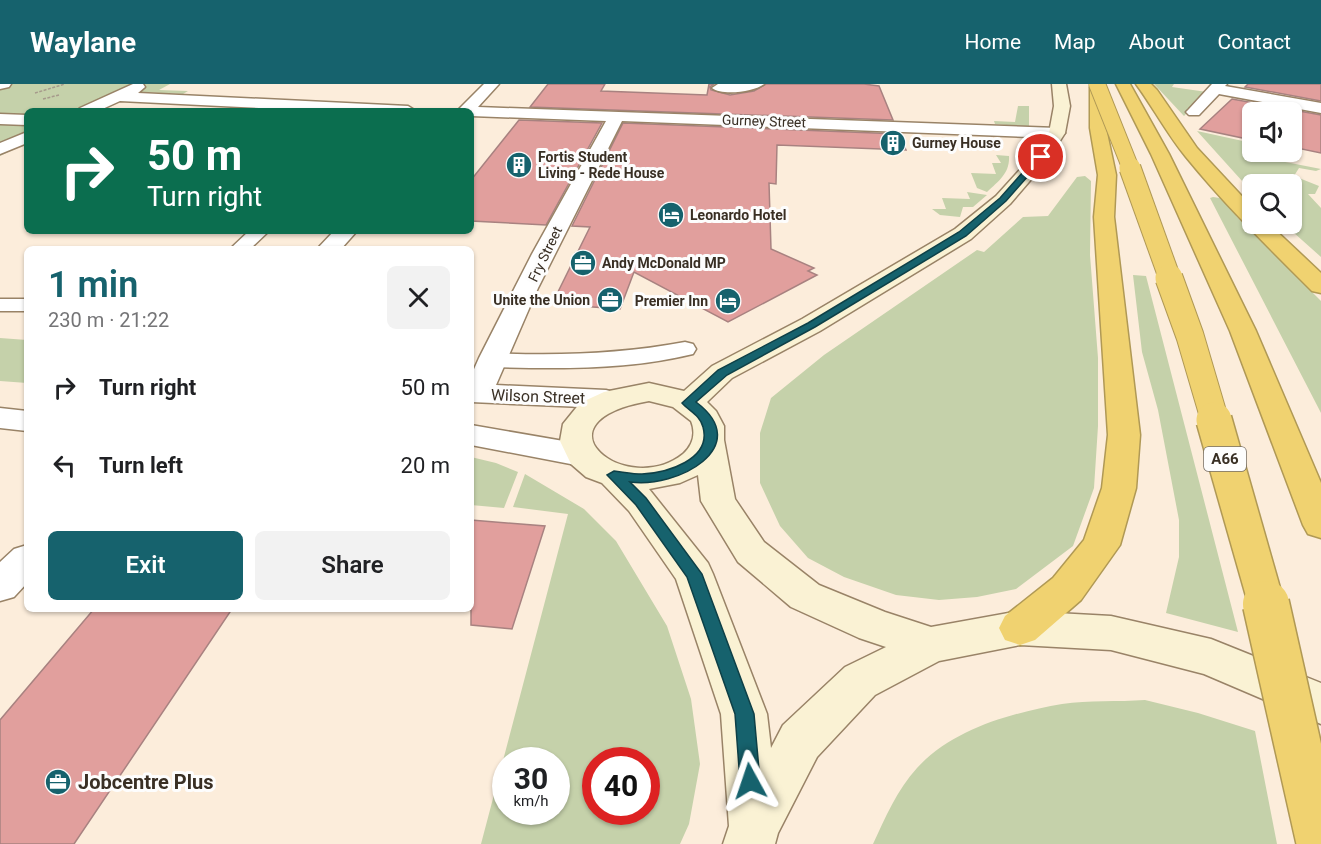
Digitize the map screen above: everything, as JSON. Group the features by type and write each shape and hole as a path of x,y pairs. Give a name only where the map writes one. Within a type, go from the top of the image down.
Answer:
{"highway":[{"name":"A66","path":"1020,628 1067,589 1101,545 1119,488 1124,435 1104,217 1107,175 1098,128 1097,84"},
{"name":"A66","path":"1097,84 1117,130 1193,347 1263,589 1320,844"},
{"path":"1123,84 1160,154 1243,331 1321,525"},
{"path":"1143,84 1152,93 1191,152 1242,209"},
{"path":"1267,234 1321,286"}],"street":[{"path":"92,108 146,84"},
{"path":"468,108 492,84"},
{"path":"688,403 722,372 812,325 963,234 1003,200 1041,157 1057,133 1062,106 1059,84"},
{"path":"1194,112 1218,87 1321,108"},
{"path":"118,96 350,108"},
{"name":"Gurney Street","path":"474,111 1057,133"},
{"name":"Fry Street","path":"475,393 558,226 616,117"},
{"path":"0,119 24,120"},
{"path":"0,149 24,139"},
{"path":"331,246 343,234"},
{"path":"752,835 744,714 694,574 641,502 575,442 576,429 581,417 606,399 627,393 649,392 670,395 688,403 703,413 710,427 718,501 751,552 804,596 874,626 931,645"},
{"name":"Wilson Street","path":"475,393 606,399"},
{"path":"0,418 24,421"},
{"path":"474,436 598,465 639,479 664,476 686,468 701,456 710,441"},
{"path":"0,586 24,562"},
{"path":"752,835 800,741 860,681 931,645 1020,628 1111,633 1211,657 1321,704"}],"lane":[{"path":"718,88 748,87 758,84"},
{"path":"242,246 256,234"},
{"path":"0,305 24,305"},
{"path":"492,360 583,362 639,358 685,349"}],"path":[{"path":"29,95 65,84"},
{"path":"38,99 61,94"}],"green space":[{"path":"0,84 170,84 159,90 188,91 183,94 140,92 105,108 24,108 24,144 0,156"},
{"path":"1154,84 1174,84 1172,87 1207,92 1184,116"},
{"path":"1018,106 1029,106 1029,127 995,124 994,121 1015,122"},
{"path":"1197,131 1242,141 1242,162 1285,162 1321,169 1316,171 1299,168 1295,174 1242,174 1242,181"},
{"path":"996,155 1009,156 1008,167 1003,176 987,192 977,188 971,173 996,174 992,163 1001,163"},
{"path":"1085,176 1091,181 1090,255 1098,358 1098,426 1094,488 1073,546 1016,589 977,597 939,600 896,595 844,577 808,558 780,526 760,483 760,433 771,398 824,355 977,250 984,252 1023,217 1048,216 1077,177"},
{"path":"1302,179 1319,186 1315,194 1308,194 1321,208 1321,257 1295,234 1302,234"},
{"path":"967,192 987,195 973,207 963,207 960,217 940,215 932,209 946,209 942,198 970,199"},
{"path":"1210,198 1226,199 1242,222 1242,234 1254,234 1321,301 1321,413"},
{"path":"1133,275 1146,276 1238,632 1166,613 1179,557 1179,520 1158,410 1142,352"},
{"path":"0,338 24,340 24,383 0,381"},
{"path":"474,458 518,472 504,508 474,505"},
{"path":"525,474 584,509 616,541 667,626 691,699 700,764 689,824 680,844 481,844 492,802 492,825 570,825 570,747 507,747 568,514 513,507"},
{"path":"1145,700 1198,713 1255,731 1277,844 873,844 892,804 917,768 931,754 965,733 1023,712 1062,704"}],"building":[{"path":"548,84 605,84 601,91 707,95 709,84 714,84 710,87 711,90 730,95 754,91 766,84 864,84 879,86 893,120 530,107"},
{"path":"1248,84 1321,84 1321,101 1245,87"},
{"path":"1232,99 1249,102 1242,102 1242,138 1200,129"},
{"path":"1302,112 1321,115 1321,153 1302,149"},
{"name":"Fortis Student Living - Rede House","path":"519,120 602,123 546,225 474,221 474,176"},
{"path":"623,123 899,134 906,150 777,145 776,184 769,183 771,249 814,268 808,271 817,275 728,322 634,272 620,309 552,304 590,227 572,226"},
{"path":"474,520 545,526 512,629 471,625 471,612 474,612"},
{"name":"Jobcentre Plus","path":"91,612 230,612 74,844 0,844 0,720"}],"place":[{"name":"Gurney House","path":"893,143"},
{"name":"Fortis Student Living - Rede House","path":"519,165"},
{"name":"Leonardo Hotel","path":"671,215"},
{"name":"Andy McDonald MP","path":"583,263"},
{"name":"Unite the Union","path":"610,300"},
{"name":"Premier Inn","path":"728,301"},
{"name":"Jobcentre Plus","path":"58,782"}],"route":[{"path":"750,781 744,714 694,574 641,502 614,475 639,479 652,478 686,468 701,456 710,441 710,427 703,413 688,403 722,372 812,325 963,234 1003,200 1041,157"}]}
